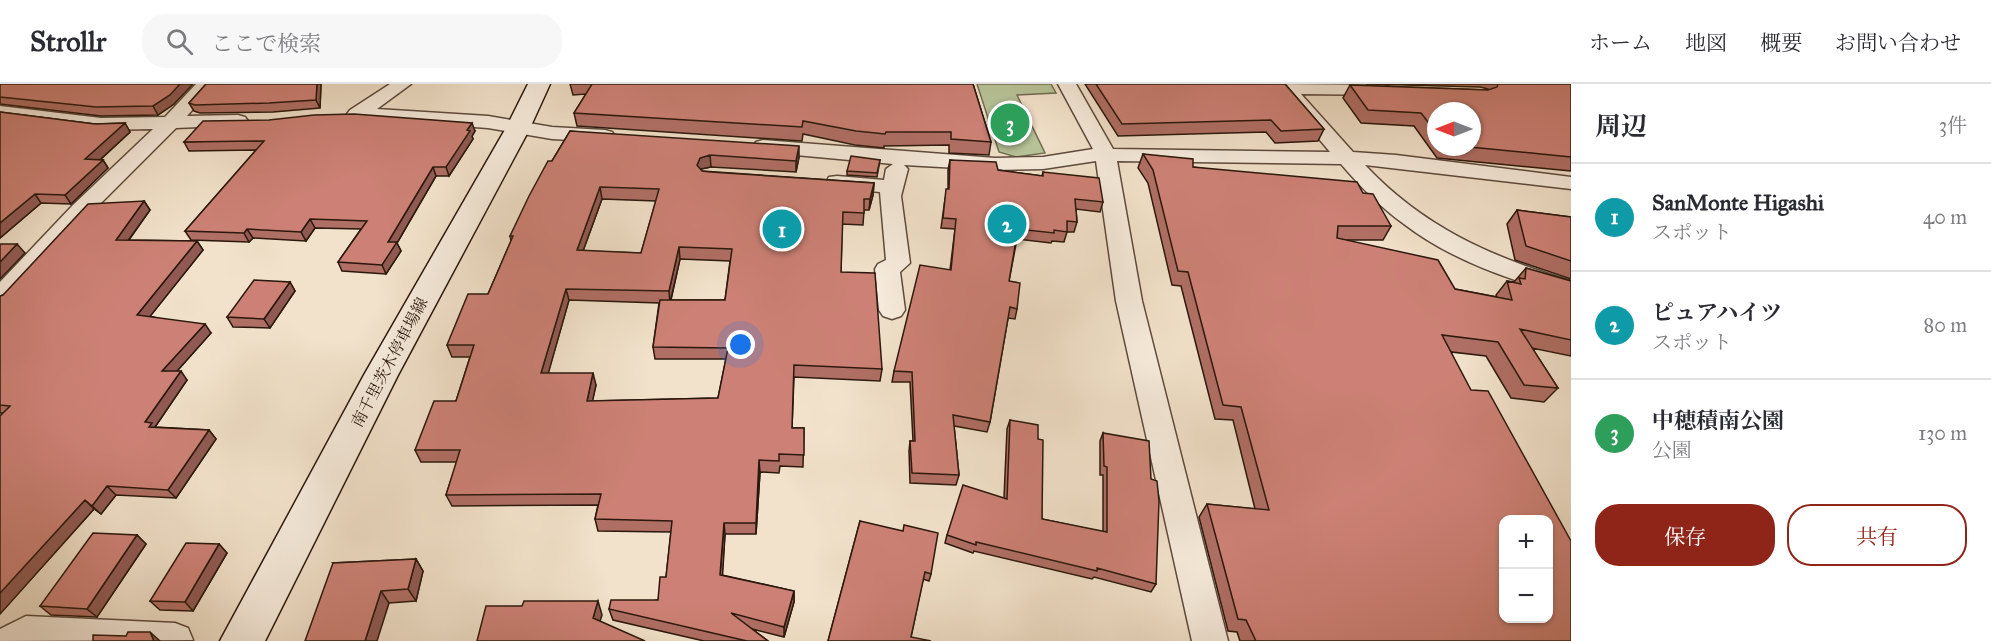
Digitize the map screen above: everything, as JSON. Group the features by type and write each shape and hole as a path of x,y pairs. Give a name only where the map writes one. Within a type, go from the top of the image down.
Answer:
{"main road":[{"name":"南千里茨木停車場線","path":"242,641 381,375 518,128 539,84"}],"street":[{"path":"0,297 81,210 169,124 206,84"},
{"path":"358,114 402,84"},
{"path":"1067,84 1101,143 1105,155 1129,302 1210,641"},
{"path":"1284,86 1400,92"},
{"path":"1284,86 1369,182 1411,219 1451,244 1496,264 1571,289"},
{"path":"0,111 101,124 261,121"},
{"path":"338,115 358,114 488,122 552,133 622,137"},
{"path":"738,144 837,151 899,159 995,164 1043,163 1091,155 1171,158 1349,158 1396,161 1571,183"},
{"path":"892,310 887,269 898,263 890,196 899,159"},
{"path":"818,180 892,187"},
{"path":"12,641 26,633 175,640"}],"green space":[{"path":"977,84 1051,84 1056,93 1017,95 1045,153 1016,157 999,152"}],"building":[{"path":"0,84 180,84 170,95 153,106 96,107 0,97"},
{"path":"206,84 317,84 316,100 195,105 189,103"},
{"path":"592,84 973,84 991,142 951,139 951,132 886,132 885,134 803,121 802,127 574,113"},
{"path":"1096,84 1285,84 1324,129 1281,131 1271,120 1122,124"},
{"path":"1498,84 1571,84 1571,157 1481,148 1481,102 1427,102 1427,121 1421,113 1368,110 1350,85 1488,90 1497,87"},
{"path":"0,112 95,124 125,123 85,159 103,160 65,195 35,194 0,223"},
{"path":"354,114 472,123 467,130 470,131 446,167 433,167 388,242 397,242 382,265 338,262 367,221 310,219 301,232 247,229 244,233 185,231 264,141 184,142 203,121 269,120 314,115"},
{"path":"570,131 799,146 796,161 710,155 700,158 697,165 702,171 710,172 874,183 870,199 864,199 864,213 843,212 841,272 875,273 882,369 794,365 792,428 804,428 804,455 779,454 779,461 759,460 756,523 724,523 720,575 794,591 784,627 731,613 768,641 747,641 609,609 611,600 658,600 660,577 666,577 672,521 595,519 601,494 446,495 460,450 415,450 434,401 456,401 474,345 447,345 468,294 488,294 513,236 510,236 529,196 548,161 552,161","holes":["600,187 659,189 641,253 577,250","679,247 732,249 725,300 660,300 653,347 728,348 718,398 587,401 593,373 541,373 566,289 669,291"]},
{"path":"1143,154 1193,159 1193,167 1357,182 1363,193 1373,194 1391,226 1338,226 1337,238 1438,260 1455,289 1512,300 1507,281 1521,284 1519,278 1525,279 1526,268 1571,281 1571,340 1520,329 1558,388 1524,385 1498,342 1442,335 1471,390 1488,391 1571,541 1571,641 1256,641 1246,620 1238,619 1207,504 1269,510 1241,407 1223,405 1188,272 1178,271 1153,170"},
{"path":"851,156 880,160 877,173 847,171"},
{"path":"950,160 996,162 998,170 1043,176 1043,172 1099,178 1103,202 1075,199 1077,222 1067,221 1067,232 1018,229 1009,281 1020,283 1017,309 1010,307 990,422 953,415 959,475 912,473 910,441 915,441 912,372 894,371 920,265 951,270 956,219 943,218 946,189 949,189"},
{"path":"144,201 116,240 197,241 137,315 205,324 162,371 181,371 145,422 152,423 149,427 209,430 168,490 107,486 92,506 85,500 0,593 0,416 10,406 0,405 0,296 88,204"},
{"path":"1517,210 1571,217 1571,261 1526,246"},
{"path":"0,244 17,244 0,262"},
{"path":"254,280 290,282 264,319 227,317"},
{"path":"1010,420 1038,425 1038,439 1043,440 1042,519 1107,532 1107,467 1104,466 1103,433 1149,441 1151,479 1157,481 1159,501 1156,584 1097,568 1097,571 976,542 976,545 947,535 963,485 1007,499"},
{"path":"860,521 903,531 904,525 938,533 931,574 925,572 911,637 931,641 828,641"},
{"path":"93,533 137,535 87,609 40,606"},
{"path":"186,543 219,544 185,602 150,601"},
{"path":"416,559 408,589 381,591 365,641 305,641 333,563"},
{"path":"524,601 598,601 593,618 645,641 477,641 486,606 522,606"},
{"path":"128,632 150,632 154,641 93,641 93,635 126,636"}],"place":[{"name":"中穂積南公園","path":"1010,123"},
{"name":"ピュアハイツ","path":"1007,224"},
{"name":"SanMonte Higashi","path":"782,229"}]}
